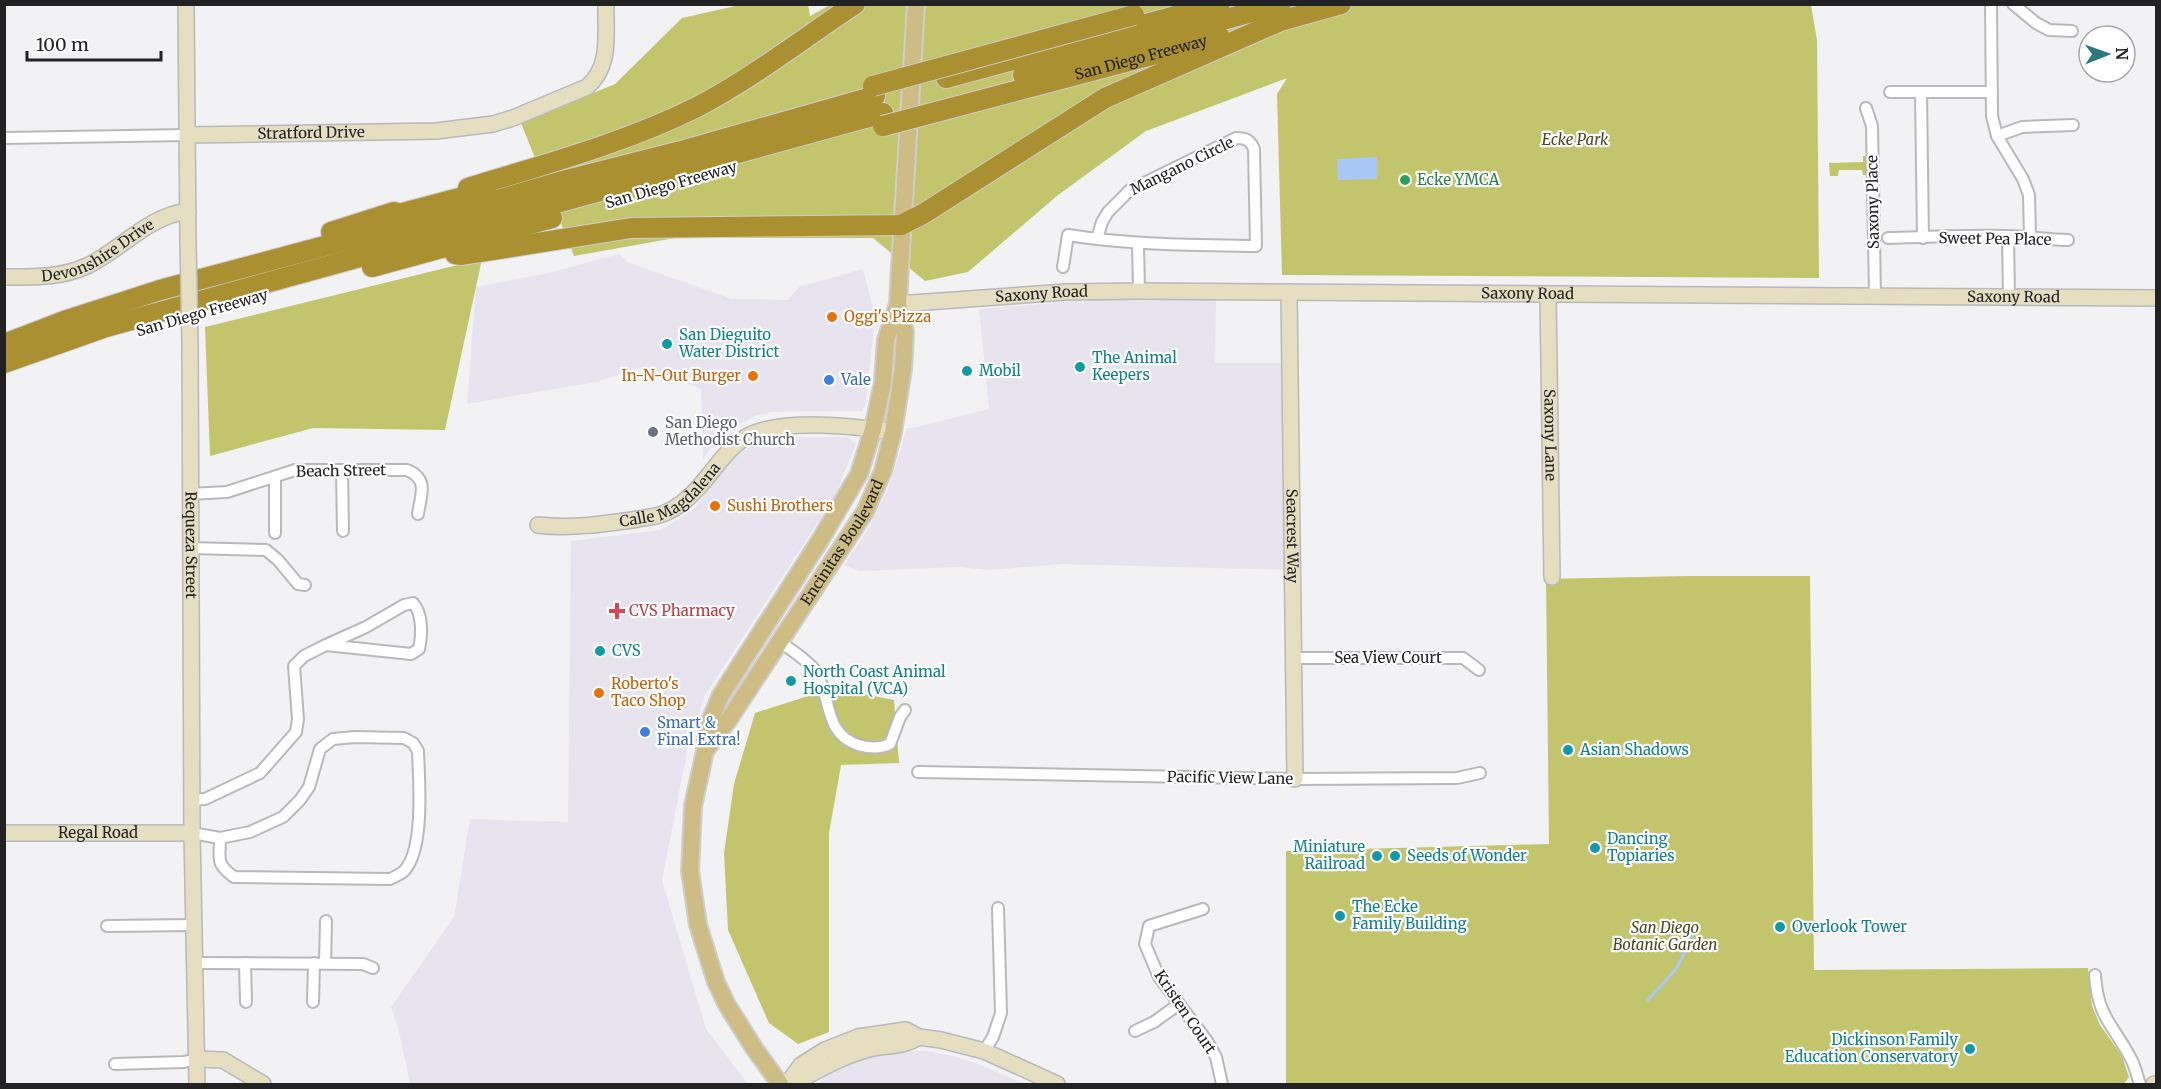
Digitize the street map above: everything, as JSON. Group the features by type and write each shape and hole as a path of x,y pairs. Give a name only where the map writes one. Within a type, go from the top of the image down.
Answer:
{"highway":[{"path":"317,236 626,138 698,106 855,4"},
{"name":"San Diego Freeway","path":"4,377 81,348 255,297 437,250 878,106 1134,15 1174,4"},
{"path":"4,363 106,327 878,106 946,78 1220,4"},
{"name":"San Diego Freeway","path":"4,331 70,306 193,269 317,236 878,106 936,105 1279,14 1341,4"},
{"path":"437,250 462,255 631,228 901,225 923,214 1105,98 1279,14"},
{"path":"4,344 64,321 160,290 440,217 559,182 681,151 878,106"}],"main road":[{"name":"Encinitas Boulevard","path":"705,751 727,723 865,512 883,471 893,432 904,359 905,332 898,304 916,4"},
{"name":"Encinitas Boulevard","path":"780,1084 727,1005 716,982 698,925 690,871 693,806 705,751 707,728 721,695 841,507 859,474 873,429 883,382 886,340 898,304"}],"street":[{"name":"Requeza Street","path":"186,4 192,833 197,1084"},
{"name":"Stratford Drive","path":"4,138 436,131 493,124 513,118 586,87 595,80 602,69 605,56 606,4"},
{"path":"1990,4 1992,116 1997,136 2023,178 2029,195 2030,237"},
{"path":"2013,4 2036,23 2049,30 2072,31"},
{"path":"1890,92 1921,94 1992,92"},
{"name":"Sweet Pea Place","path":"1921,94 1923,238"},
{"name":"Saxony Place","path":"1866,108 1872,126 1875,297"},
{"path":"1997,136 2022,127 2073,125"},
{"name":"Mangano Circle","path":"1063,267 1068,235 1097,239 1138,244 1256,246 1254,149 1252,144 1244,138 1236,138 1130,189 1108,212 1097,239"},
{"name":"Devonshire Drive","path":"4,277 47,277 85,267 110,253 148,225 176,213 188,211"},
{"path":"2008,236 2009,297"},
{"name":"Sweet Pea Place","path":"1888,238 2008,236 2068,240"},
{"path":"1138,244 1138,291"},
{"name":"Saxony Road","path":"898,304 1066,292 1138,291 2157,298"},
{"name":"Seacrest Way","path":"1289,292 1295,779"},
{"name":"Saxony Lane","path":"1548,294 1552,577"},
{"name":"Calle Magdalena","path":"537,525 591,525 664,514 680,505 698,489 723,457 750,435 767,429 795,425 893,432"},
{"name":"Beach Street","path":"190,494 227,492 295,470 407,470 417,474 422,484 418,514"},
{"path":"342,470 343,531"},
{"path":"275,477 275,533"},
{"path":"190,548 266,550 278,560 298,584 305,585"},
{"path":"192,800 205,799 260,773 296,732 298,719 294,666 304,656 326,645 366,627 404,605 413,603 419,609 421,640 419,649 411,654 326,645"},
{"path":"780,642 815,671 834,727 840,735 851,742 873,747 884,747 890,744 905,710"},
{"name":"Sea View Court","path":"1293,657 1463,658 1479,670"},
{"path":"192,833 220,838 250,832 283,818 309,787 321,749 333,739 404,738 413,743 418,751 419,827 411,859 403,872 390,879 234,877 222,868 220,838"},
{"name":"Pacific View Lane","path":"918,772 1295,779 1457,778 1480,773"},
{"name":"Regal Road","path":"4,833 192,833"},
{"path":"984,1051 993,1037 1000,1013 998,908"},
{"name":"Kristen Court","path":"1203,909 1149,926 1145,944 1158,977 1216,1057 1222,1084"},
{"path":"313,1002 326,921"},
{"path":"106,926 195,925"},
{"path":"195,963 363,964 374,968"},
{"path":"245,963 246,1002"},
{"path":"2095,975 2096,994 2101,1011 2131,1059 2140,1084"},
{"path":"1134,1031 1154,1022 1179,1004"},
{"path":"787,1084 802,1065 825,1050 858,1037 906,1030 919,1037 984,1051 1058,1084"},
{"path":"792,1084 837,1061 869,1049 908,1044 919,1037"},
{"path":"115,1064 184,1062 196,1059 223,1060 263,1084"}],"shaded area":[{"path":"619,254 627,262 732,299 788,300 799,287 863,269 875,316 865,406 862,411 771,412 755,416 723,433 703,459 701,389 644,367 596,382 467,404 476,287 548,273"},
{"path":"1216,299 1215,363 1284,363 1289,570 1063,564 989,570 958,567 861,571 844,565 867,531 888,490 907,428 989,409 979,309 1077,301 1083,304 1086,300"},
{"path":"785,437 847,437 856,444 835,496 705,695 689,742 662,880 706,1029 748,1084 410,1084 398,1027 391,1007 454,917 470,819 568,822 571,541 661,530 694,509 730,460 756,443"},
{"path":"927,1051 953,1056 981,1065 1024,1084 820,1084 823,1075 840,1066 880,1053"}],"green space":[{"name":"Ecke Park","path":"832,4 1811,5 1817,40 1819,278 1282,275 1277,94 1287,78 1146,131 1058,195 968,272 925,281 873,238 675,238 574,256 521,123 615,84 682,18 740,5 808,5 810,16"},
{"path":"1863,156 1866,156 1867,175 1863,175 1862,170 1839,170 1838,176 1830,176 1829,163 1863,162"},
{"path":"482,259 445,430 313,428 210,456 205,327"},
{"name":"San Diego Botanic Garden","path":"1810,576 1814,970 2088,968 2092,1006 2100,1025 2122,1056 2129,1077 2124,1084 1286,1084 1286,851 1549,844 1546,579"},
{"path":"833,688 894,700 899,763 841,765 829,833 829,1032 798,1044 769,1023 728,930 724,853 734,784 755,713"}],"water":[{"path":"1377,157 1377,179 1338,180 1337,159"}],"waterway":[{"path":"1648,1000 1676,969 1695,929"}],"place":[{"name":"Ecke YMCA","path":"1405,180"},
{"name":"Oggi's Pizza","path":"832,317"},
{"name":"San Dieguito Water District","path":"667,344"},
{"name":"The Animal Keepers","path":"1080,367"},
{"name":"Mobil","path":"967,371"},
{"name":"In-N-Out Burger","path":"753,376"},
{"name":"Vale","path":"829,380"},
{"name":"San Diego Methodist Church","path":"653,432"},
{"name":"Sushi Brothers","path":"715,506"},
{"name":"CVS Pharmacy","path":"617,611"},
{"name":"CVS","path":"600,651"},
{"name":"North Coast Animal Hospital (VCA)","path":"791,681"},
{"name":"Roberto's Taco Shop","path":"599,693"},
{"name":"Smart & Final Extra!","path":"645,732"},
{"name":"Asian Shadows","path":"1568,750"},
{"name":"Dancing Topiaries","path":"1595,848"},
{"name":"Miniature Railroad","path":"1377,856"},
{"name":"Seeds of Wonder","path":"1395,856"},
{"name":"The Ecke Family Building","path":"1340,916"},
{"name":"Overlook Tower","path":"1780,927"},
{"name":"Dickinson Family Education Conservatory","path":"1970,1049"}]}
